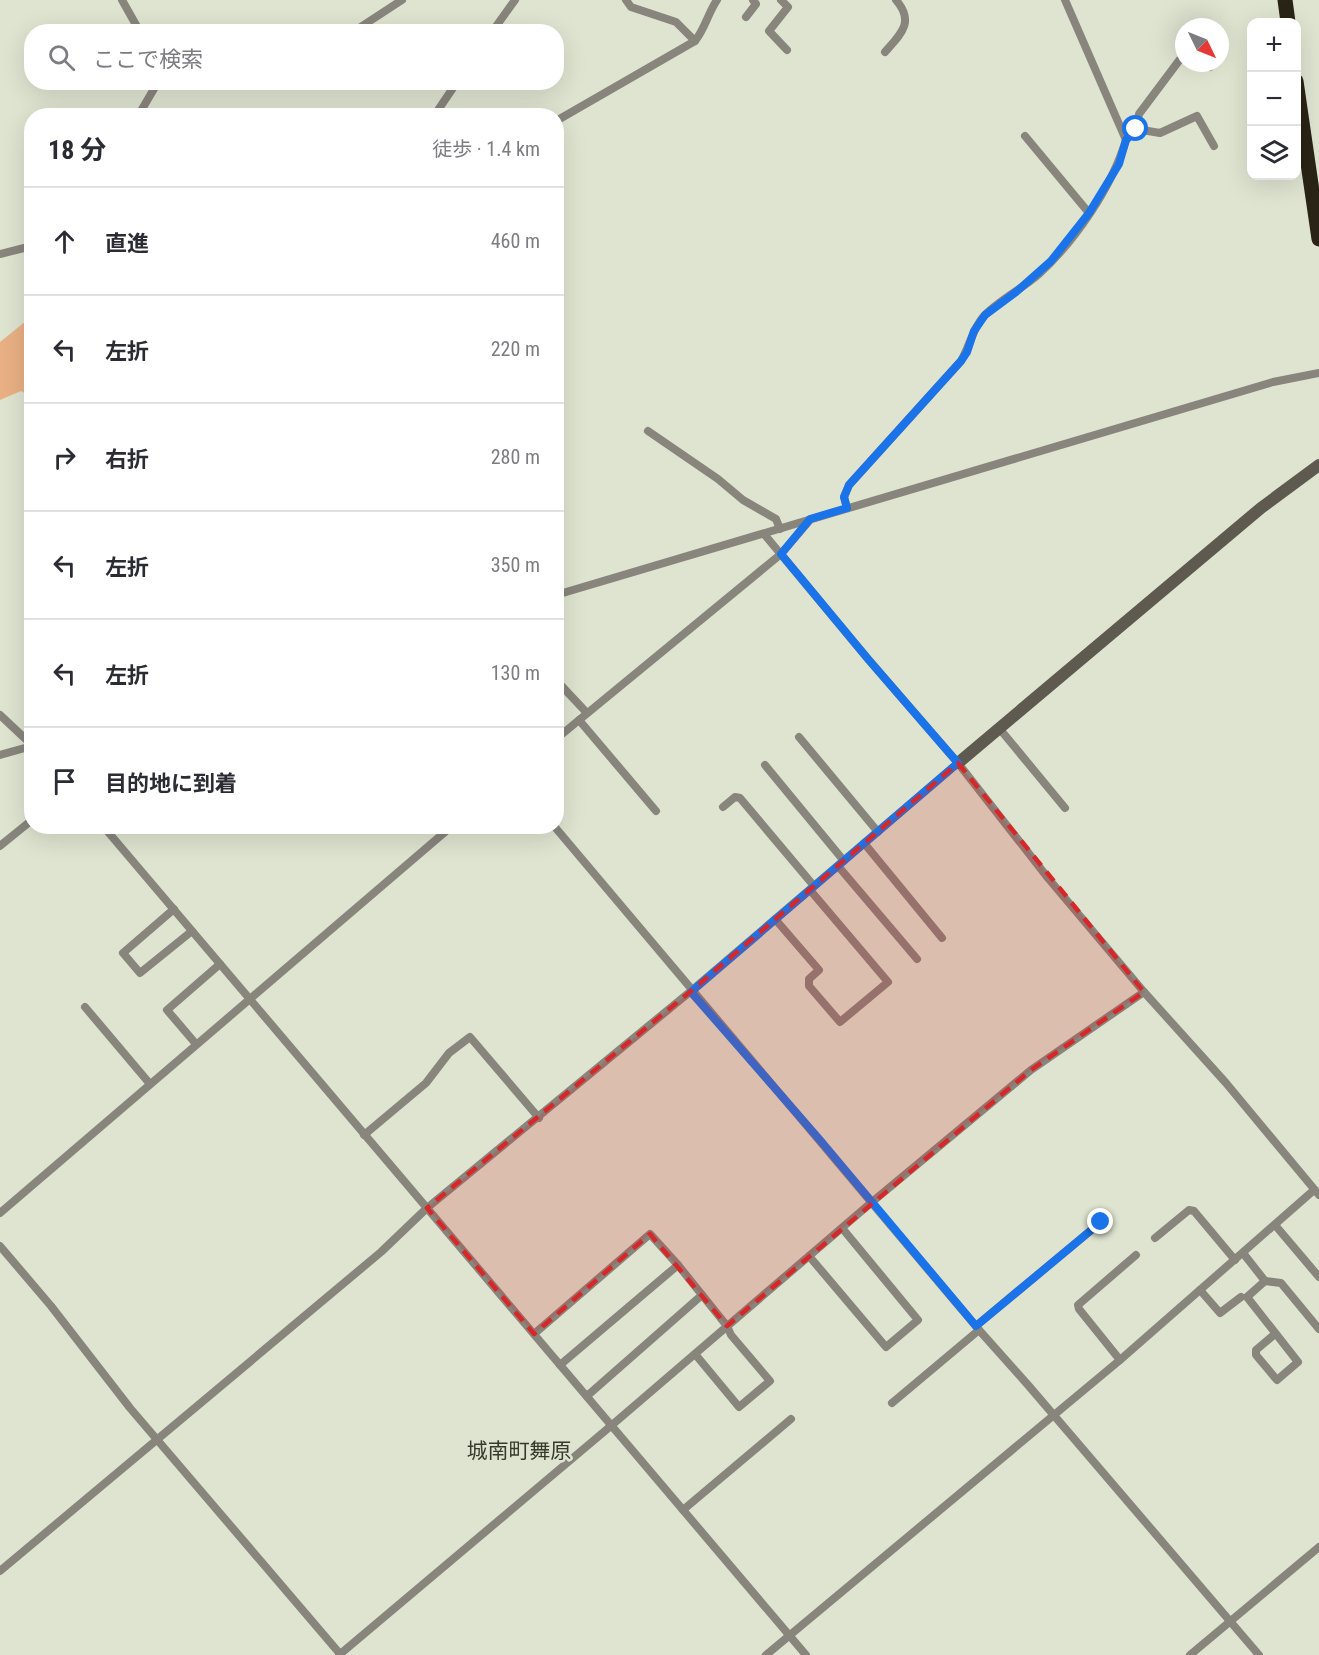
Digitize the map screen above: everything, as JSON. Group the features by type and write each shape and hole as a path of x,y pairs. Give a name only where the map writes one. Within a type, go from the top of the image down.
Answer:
{"highway":[{"path":"1285,0 1287,18"},
{"path":"1301,115 1319,239"}],"street":[{"path":"122,0 136,24"},
{"path":"365,24 402,0"},
{"path":"498,24 515,0"},
{"path":"626,0 631,7 676,22 695,41"},
{"path":"564,116 695,41 717,0"},
{"path":"746,17 756,4 753,0"},
{"path":"781,0 789,7 769,31 787,50"},
{"path":"885,52 901,34 906,24 905,13 896,0"},
{"path":"1065,0 1126,140"},
{"path":"847,508 844,497 849,485 961,361 967,352 974,331 985,315 1045,267 1089,213 1119,164 1126,140 1136,129 1139,114 1175,66"},
{"path":"143,108 153,90"},
{"path":"439,108 452,90"},
{"path":"1136,129 1160,133 1197,116 1214,146"},
{"path":"1025,136 1089,213"},
{"path":"0,254 24,248"},
{"path":"564,593 1273,382 1319,374"},
{"path":"648,431 718,479 743,500 776,519 780,529"},
{"path":"0,1571 381,1252 427,1208 691,992 1261,507 1319,465"},
{"path":"564,732 781,554 810,519"},
{"path":"764,534 958,763 1048,878 1144,992 1226,1083 1317,1192 1275,1225 1120,1360 766,1655"},
{"path":"564,689 587,713"},
{"path":"0,715 24,738"},
{"path":"579,720 656,812"},
{"path":"999,728 1065,808"},
{"path":"799,737 878,832"},
{"path":"0,755 24,748"},
{"path":"765,765 917,959"},
{"path":"723,807 735,797 740,798 888,982 840,1022 809,986 809,979 819,970 775,919"},
{"path":"0,846 24,826"},
{"path":"111,834 806,1655"},
{"path":"0,1213 443,834"},
{"path":"561,834 691,992 1258,1655"},
{"path":"864,843 942,938"},
{"path":"174,909 123,953 140,973 192,931"},
{"path":"196,1044 167,1010 220,964"},
{"path":"0,1246 51,1306 130,1408 340,1654 872,1202 1032,1070 1144,992"},
{"path":"85,1007 150,1084"},
{"path":"364,1135 426,1083 449,1053 470,1037 538,1118"},
{"path":"1155,1238 1189,1210 1194,1211 1235,1260"},
{"path":"892,1403 1101,1222"},
{"path":"1275,1225 1319,1277"},
{"path":"809,1256 886,1347 918,1320 842,1228"},
{"path":"534,1334 650,1234 702,1294 770,1381 739,1407 695,1354"},
{"path":"1243,1253 1265,1281 1281,1283 1319,1329"},
{"path":"1120,1360 1078,1305 1136,1255"},
{"path":"560,1365 678,1265"},
{"path":"1265,1281 1247,1297 1298,1362 1277,1380 1256,1355 1256,1350 1275,1334"},
{"path":"1200,1290 1220,1313 1241,1297"},
{"path":"587,1396 702,1294"},
{"path":"683,1510 791,1419"},
{"path":"1190,1655 1319,1547"}],"highlighted area":[{"path":"958,763 1144,992 1031,1070 727,1326 650,1234 534,1334 427,1208 691,991"}],"shaded area":[{"path":"24,323 24,393 21,391 0,400 0,342"}],"district":[{"name":"城南町舞原","path":"519,1451"}],"route":[{"path":"1101,1222 976,1326 820,1140 691,992 958,763 781,554 810,519 847,508 844,497 849,485 961,361 967,352 974,331 985,315 1039,273 1072,236 1119,164 1126,140 1136,129"}]}
